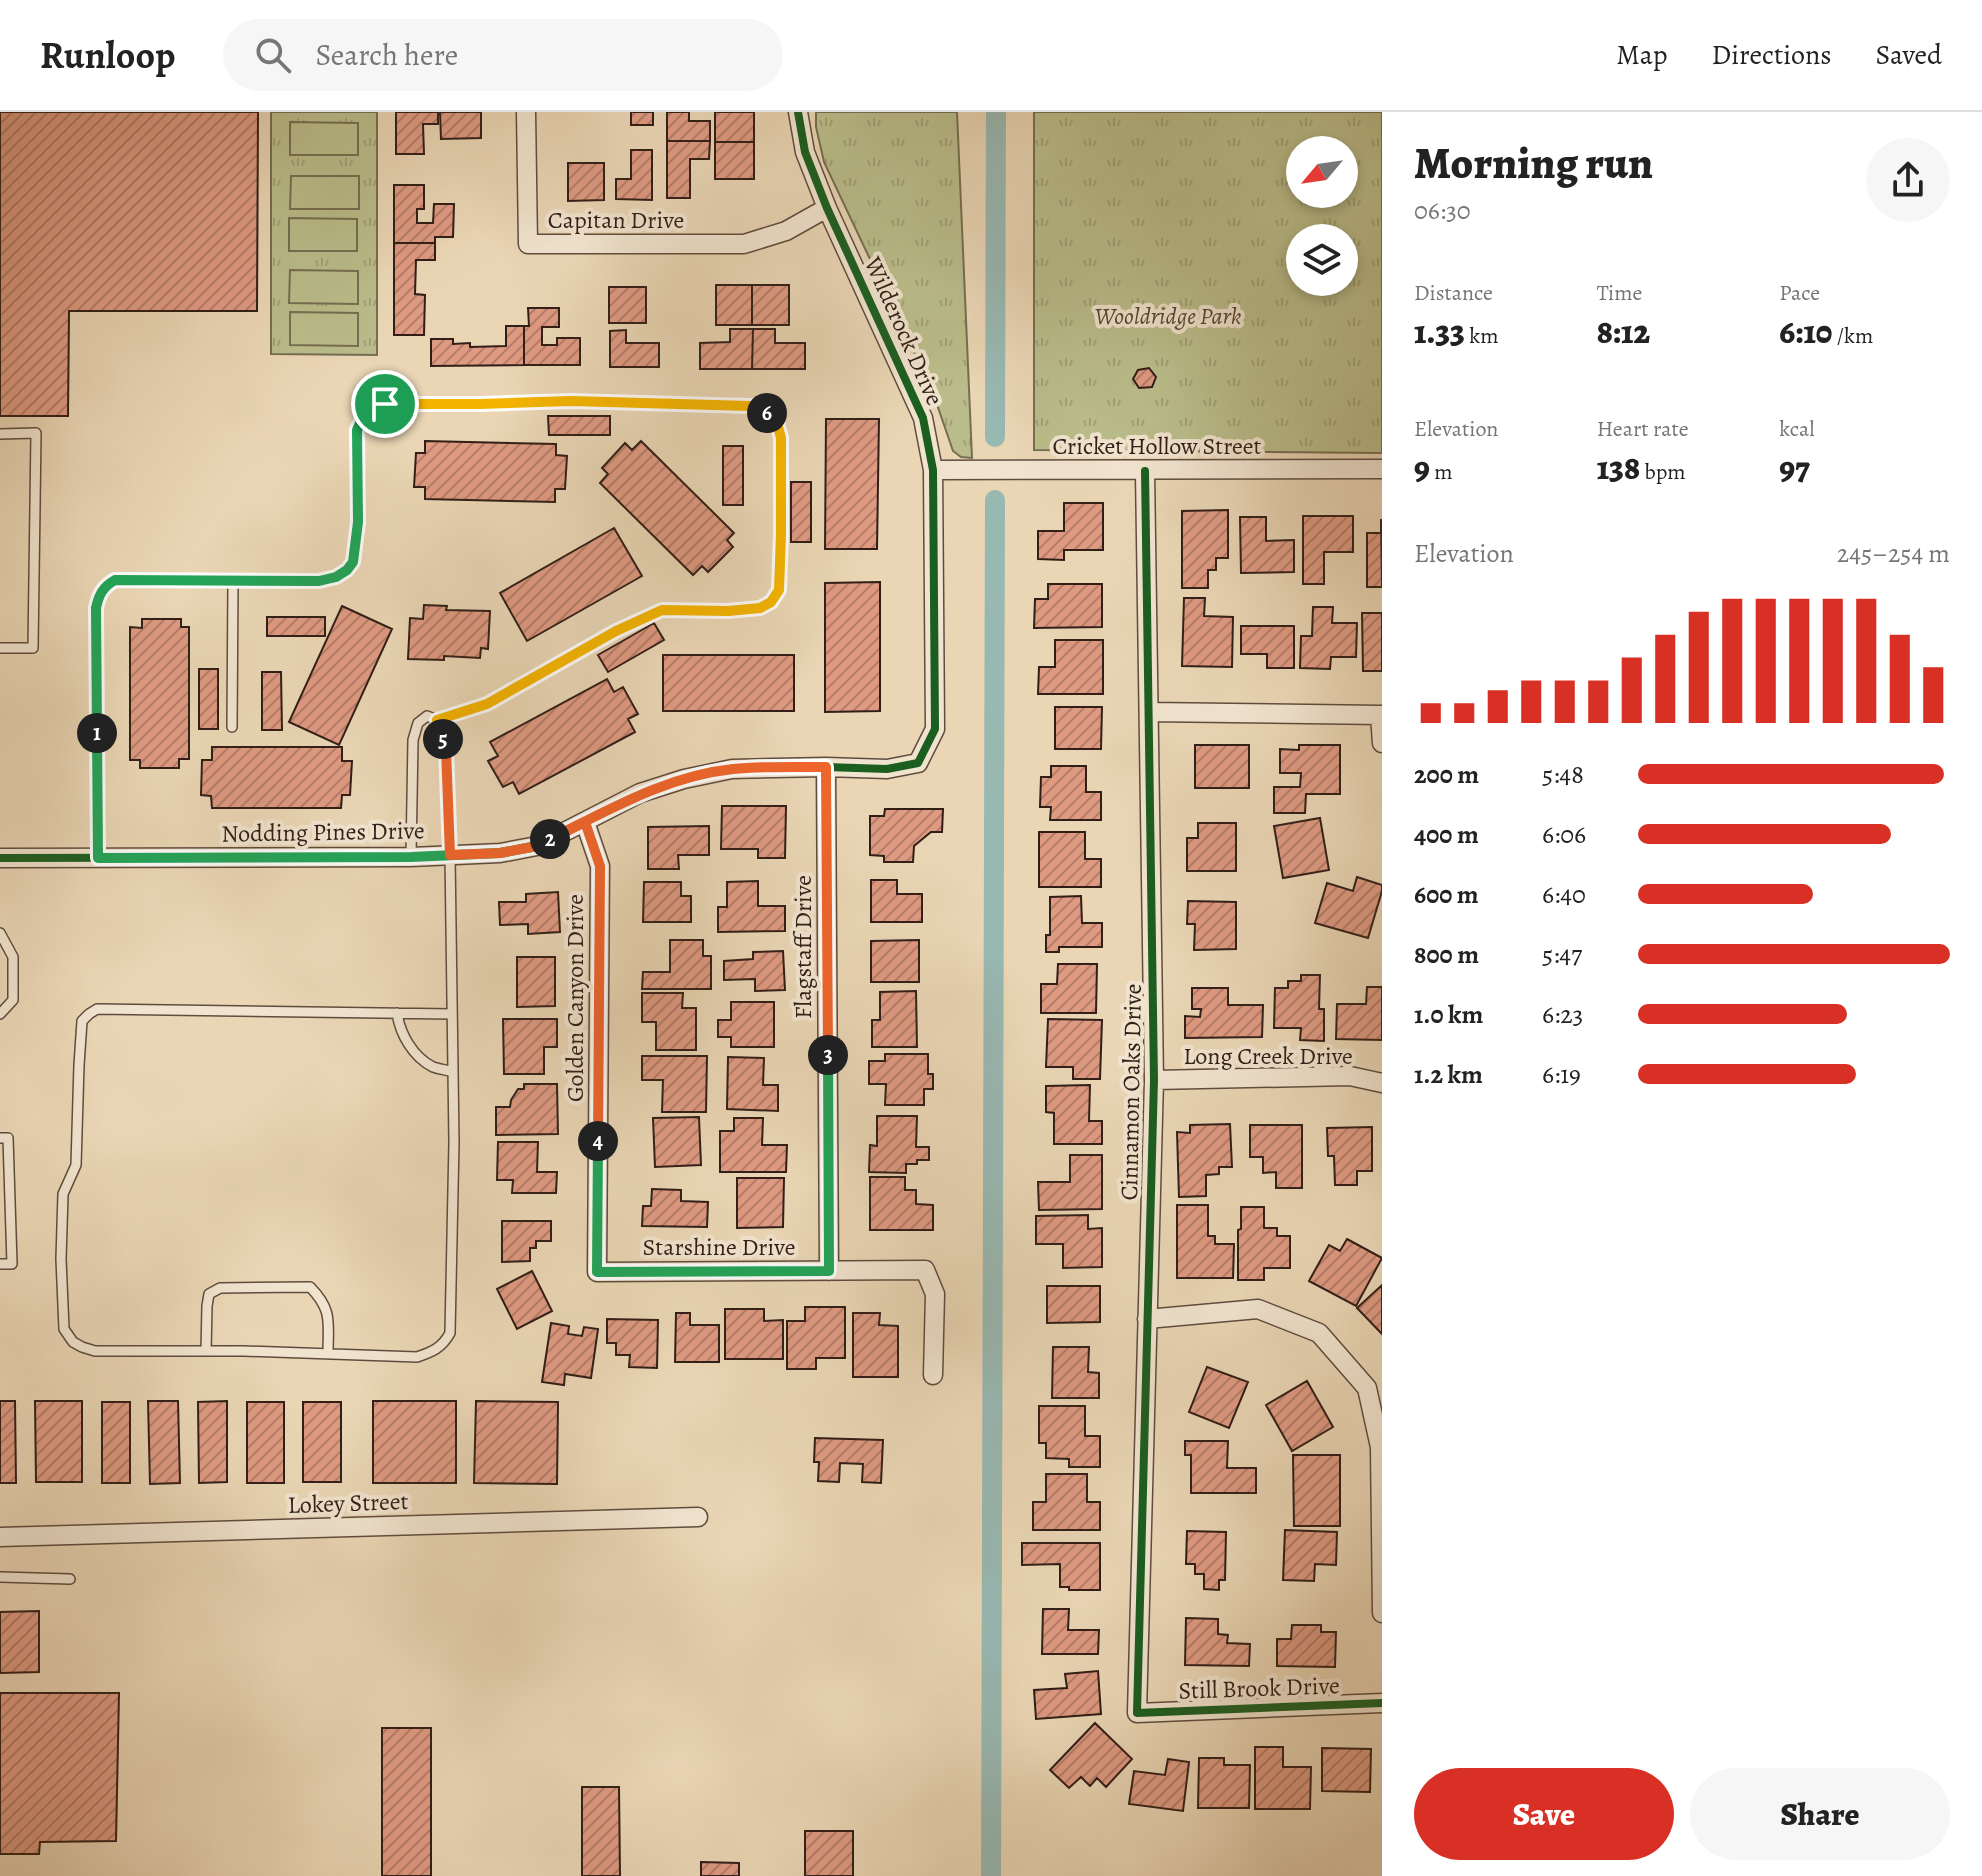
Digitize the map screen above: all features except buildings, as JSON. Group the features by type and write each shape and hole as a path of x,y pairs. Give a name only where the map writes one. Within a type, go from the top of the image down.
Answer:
{"street":[{"name":"Capitan Drive","path":"526,112 528,244 744,244 786,231 827,208"},
{"name":"Wilderock Drive","path":"798,112 805,152 827,208 923,418 933,470 935,729 918,763"},
{"name":"Cricket Hollow Street","path":"933,470 1382,469"},
{"name":"Cinnamon Oaks Drive","path":"1137,1713 1154,1080 1145,471"},
{"path":"1149,712 1381,715 1382,743"},
{"name":"Nodding Pines Drive","path":"0,858 411,857 500,853 537,846 640,793 684,779 732,769 887,769 918,763"},
{"name":"Flagstaff Drive","path":"826,767 829,1271"},
{"name":"Golden Canyon Drive","path":"585,822 600,866 597,1272"},
{"name":"Long Creek Drive","path":"1154,1080 1350,1076 1382,1083"},
{"name":"Starshine Drive","path":"597,1272 925,1270 935,1294 933,1375"},
{"path":"1147,1319 1258,1309 1319,1333 1367,1388 1380,1447 1382,1613"},
{"name":"Lokey Street","path":"0,1537 698,1517"},
{"name":"Still Brook Drive","path":"1137,1713 1382,1703"}],"lane":[{"path":"98,858 96,608 105,586 115,580 319,581 336,577 347,570 353,562 358,522 357,430 362,416 385,404 571,401 750,406 766,411 777,423 781,438 779,590 771,602 760,608 728,611 662,610 616,631 487,704 437,720 427,716 418,723 413,740 411,857"},
{"path":"0,434 36,433 33,648 0,648"},
{"path":"232,727 233,581"},
{"path":"437,720 446,749 450,855 454,1142 450,1333 445,1343 417,1357 95,1351 73,1342 64,1329 61,1259 63,1194 76,1165 82,1021 89,1014 97,1009 452,1014"},
{"path":"0,933 13,957 13,1000 0,1014"},
{"path":"397,1013 399,1027 420,1057 434,1067 453,1072"},
{"path":"0,1138 8,1138 12,1264 0,1264"},
{"path":"206,1351 209,1294 220,1288 310,1287 328,1310 328,1354"},
{"path":"0,1577 70,1579"}],"green space":[{"path":"271,112 377,112 377,355 271,354"},
{"path":"816,112 957,112 972,458 961,457 953,451 932,390 824,162"},
{"name":"Wooldridge Park","path":"1034,112 1382,112 1382,453 1034,450"},
{"path":"290,122 358,123 358,155 290,155"},
{"path":"291,176 359,176 359,209 290,209"},
{"path":"289,218 357,219 357,251 289,251"},
{"path":"290,270 358,271 358,304 289,303"},
{"path":"290,312 358,313 358,346 290,345"}],"waterway":[{"path":"995,437 996,112"},
{"path":"991,1876 995,500"}],"cycle path":[{"path":"0,858 411,857 500,853 537,846 640,793 684,779 732,769 887,769 918,763 935,729 933,470 923,418 827,208 805,152 798,112"},
{"path":"1145,471 1154,1080 1137,1713 1382,1703"}],"route":[{"path":"385,404 362,416 357,430 358,522 353,562 347,570 336,577 319,581 115,580 105,586 98,597 98,858 411,857 500,853 537,846 640,793 684,779 732,769 826,767 829,1271 597,1272 600,866 585,822 537,846 500,853 450,855 446,749 437,720 487,704 616,631 662,610 728,611 760,608 771,602 779,590 781,534 781,438 777,423 766,411 750,406 571,401 385,404"}]}
